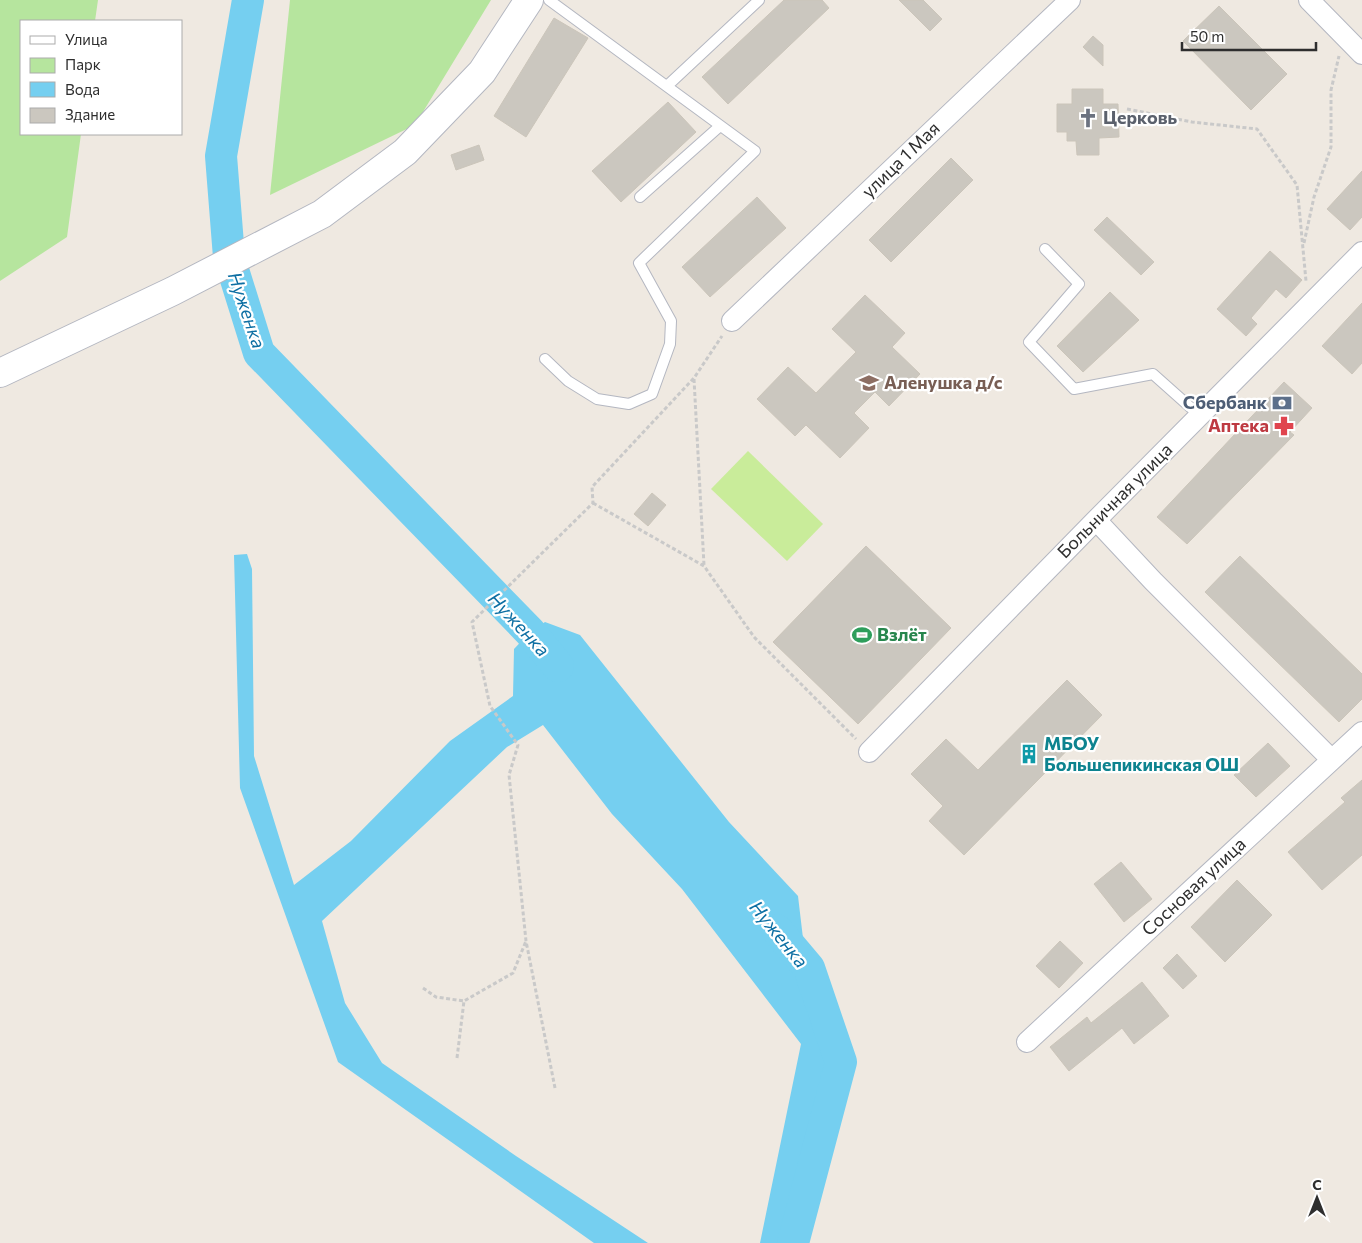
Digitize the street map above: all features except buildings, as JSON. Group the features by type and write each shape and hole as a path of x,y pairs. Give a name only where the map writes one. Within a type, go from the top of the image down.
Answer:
{"street":[{"path":"0,373 173,291 322,214 405,152 482,72 529,0"},
{"name":"улица 1 Мая","path":"732,321 1070,0"},
{"path":"1309,0 1362,54"},
{"name":"Больничная улица","path":"869,752 1362,252"},
{"path":"1096,520 1331,759"},
{"name":"Сосновая улица","path":"1027,1042 1362,732"}],"lane":[{"path":"545,359 568,381 597,399 629,404 652,394 670,344 671,321 639,263 755,152 549,0"},
{"path":"667,86 759,0"},
{"path":"640,197 720,126"},
{"path":"1045,249 1080,284 1029,342 1074,389 1153,374 1199,416"}],"path":[{"path":"1310,304 1302,256 1303,246 1314,197 1331,147 1331,90 1339,54"},
{"path":"1127,109 1192,122 1257,129 1297,185 1303,246"},
{"path":"555,1088 526,941 509,775 518,745 490,706 472,622 593,504 592,487 694,378 732,321"},
{"path":"694,378 704,566"},
{"path":"593,504 704,566 754,637 869,752"},
{"path":"423,988 436,997 464,1001 513,973 526,941"},
{"path":"457,1058 464,1001"}],"green space":[{"path":"0,0 98,0 95,20 20,20 20,135 81,135 67,237 0,281"},
{"path":"290,0 491,0 415,125 270,195"},
{"path":"748,451 823,524 787,561 711,489"}],"water":[{"path":"247,554 252,569 254,756 294,885 351,841 450,741 513,696 514,649 530,632 545,622 580,635 729,822 798,896 809,989 832,1060 797,1243 760,1243 801,1044 682,889 612,814 543,725 507,747 322,921 345,1003 382,1063 516,1156 648,1243 594,1243 338,1062 240,788 234,555"}],"waterway":[{"name":"Нуженка","path":"248,0 221,156 229,257 259,353 530,632 558,666"},
{"name":"Нуженка","path":"777,930 809,968 841,1062 793,1243"}],"place":[{"name":"Церковь","path":"1088,118"},
{"name":"Аленушка д/с","path":"869,383"},
{"name":"Сбербанк","path":"1282,403"},
{"name":"Аптека","path":"1284,426"},
{"name":"Взлёт","path":"862,635"},
{"name":"МБОУ Большепикинская ОШ","path":"1029,754"}]}
